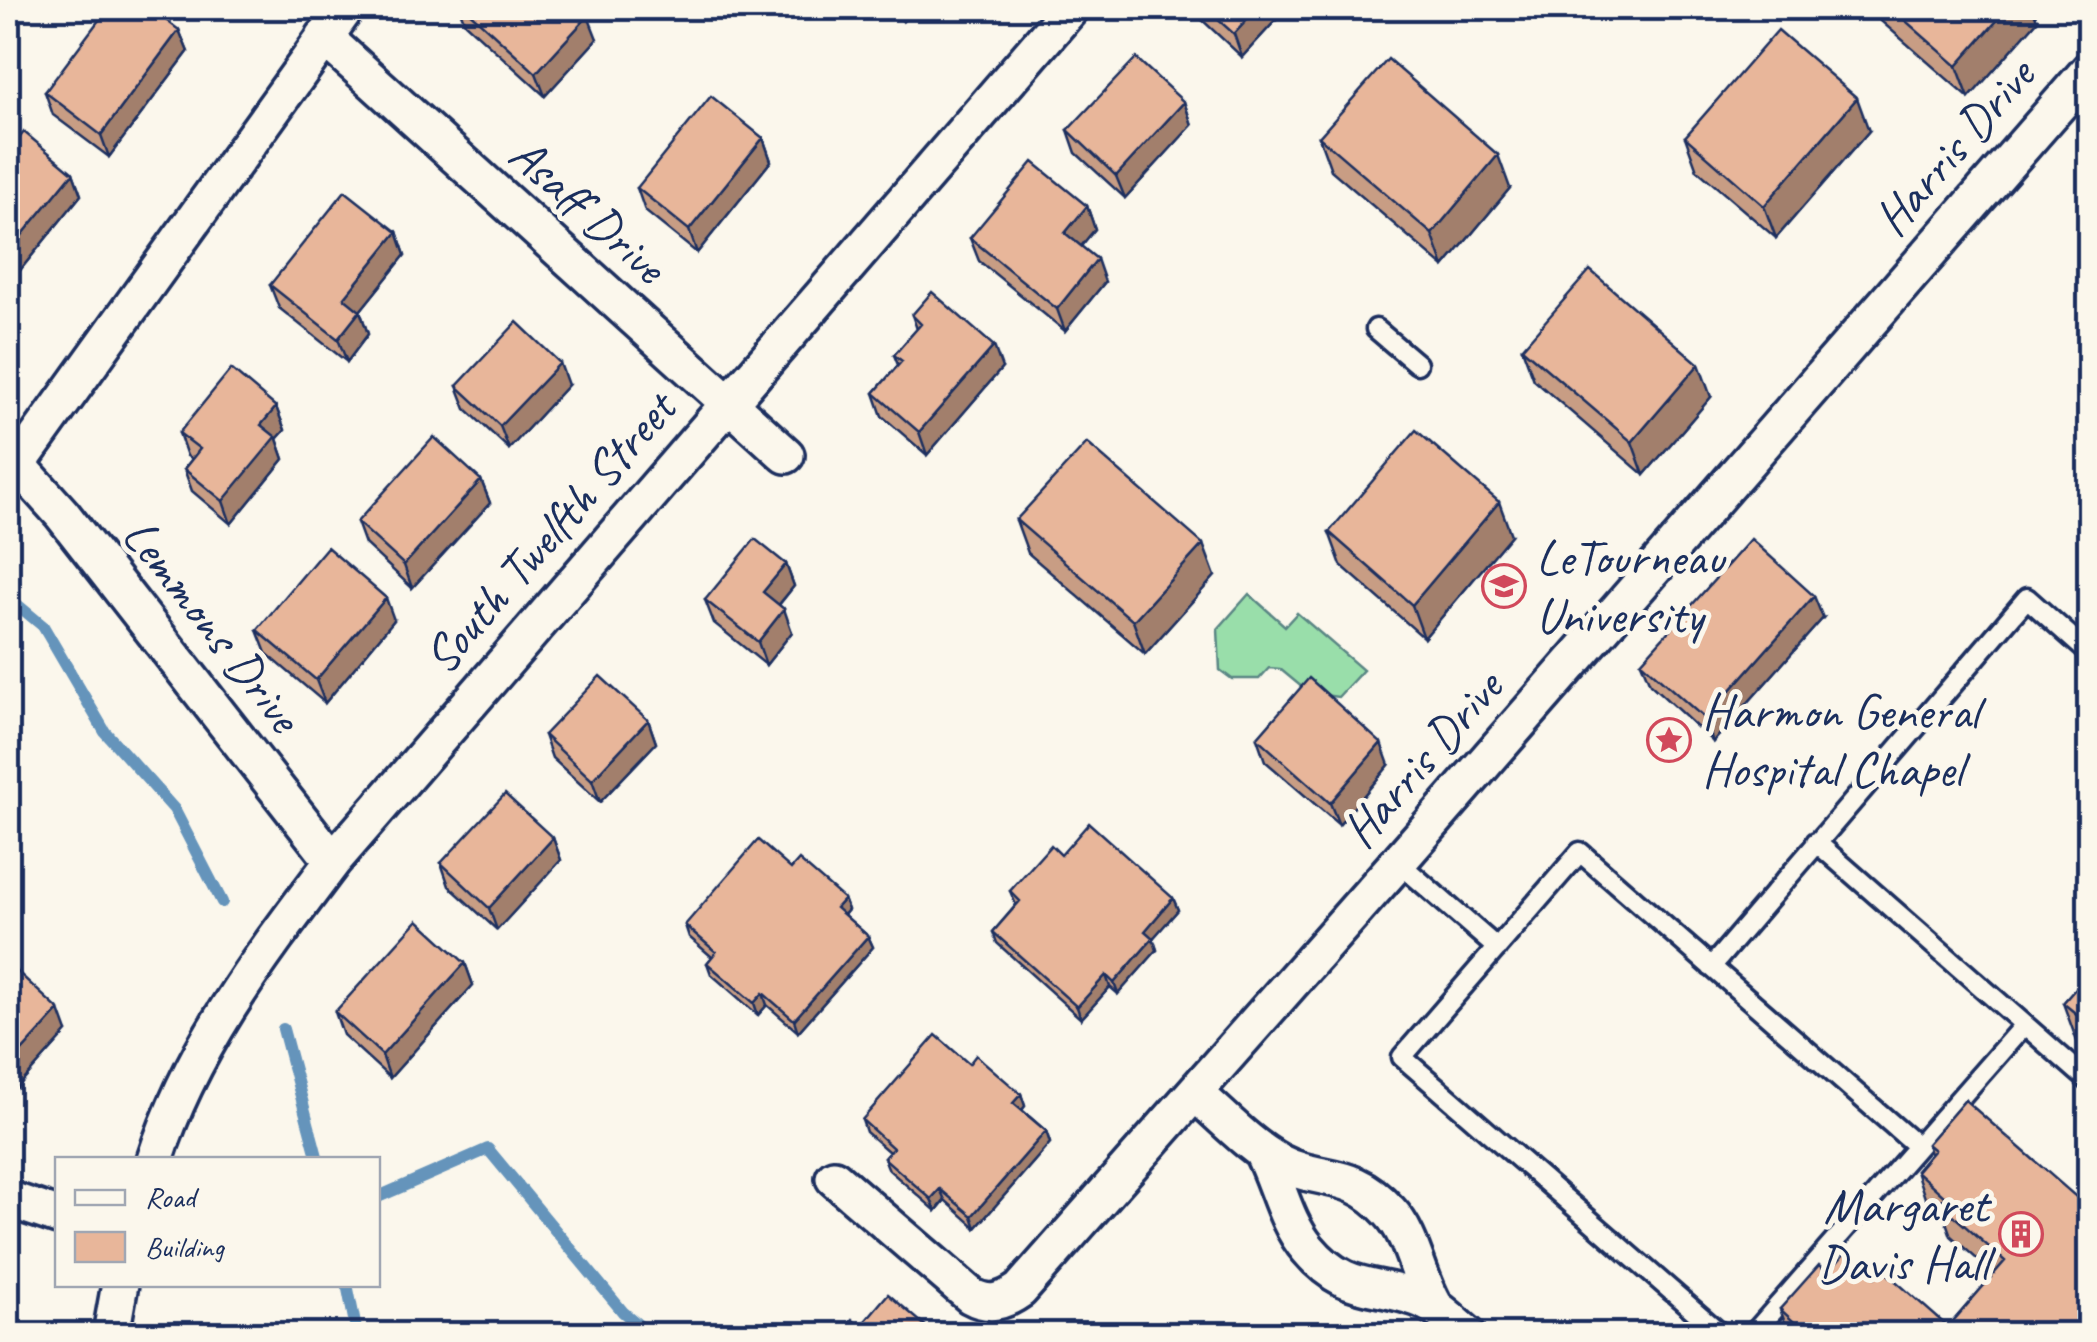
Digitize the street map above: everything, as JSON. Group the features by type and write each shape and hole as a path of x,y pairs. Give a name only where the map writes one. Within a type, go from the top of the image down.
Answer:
{"street":[{"path":"12,466 346,8"},
{"name":"South Twelfth Street","path":"155,1157 198,1059 234,996 332,860 1071,8"},
{"name":"Asaff Drive","path":"324,37 786,455"},
{"name":"Harris Drive","path":"834,1178 970,1296 1000,1302 1030,1281 2090,69"},
{"name":"Lemmons Drive","path":"12,466 74,530 332,860"},
{"path":"1195,1093 1262,1152 1283,1164 1346,1180 1375,1198 1399,1223 1424,1289 1436,1308"},
{"path":"1262,1152 1298,1236 1320,1262 1345,1280 1420,1299 1466,1334"},
{"path":"8,1199 55,1215"},
{"path":"111,1334 119,1287"}],"lane":[{"path":"1376,329 1417,364"},
{"path":"1712,967 2027,598 2090,654"},
{"path":"1816,842 2090,1082"},
{"path":"1721,1334 1402,1057 1580,852 1918,1146"},
{"path":"1398,862 1497,948"},
{"path":"1753,1334 2024,1025"}],"green space":[{"path":"1249,594 1285,626 1297,613 1363,670 1338,697 1309,693 1280,669 1269,668 1259,679 1232,679 1220,670 1218,629"}],"building":[{"path":"108,8 150,8 179,30 101,135 45,92"},
{"path":"465,8 579,8 588,16 536,73"},
{"path":"1205,8 1258,8 1234,34"},
{"path":"1891,8 2008,8 1957,66"},
{"path":"1778,30 1857,98 1764,206 1685,137"},
{"path":"1136,58 1184,102 1116,176 1068,130"},
{"path":"1388,59 1498,155 1432,234 1319,137"},
{"path":"711,96 763,138 689,230 637,188"},
{"path":"24,132 73,173 9,251 8,152"},
{"path":"1033,162 1087,206 1065,233 1097,259 1057,309 970,238"},
{"path":"345,191 397,232 344,298 360,311 338,339 270,285"},
{"path":"1590,270 1699,364 1632,442 1522,348"},
{"path":"932,292 994,346 919,432 874,393 902,361 894,355 921,324 912,315"},
{"path":"517,322 560,363 500,426 457,386"},
{"path":"231,369 276,407 261,425 276,437 223,501 184,469 200,449 179,433"},
{"path":"1416,430 1499,502 1412,605 1329,532"},
{"path":"434,437 481,480 404,565 357,522"},
{"path":"1087,443 1203,544 1133,621 1016,520"},
{"path":"755,539 786,564 763,592 784,609 758,642 705,600"},
{"path":"1751,539 1814,596 1705,719 1641,662"},
{"path":"327,547 386,598 316,680 257,630"},
{"path":"600,676 648,720 592,780 544,735"},
{"path":"1309,678 1381,743 1330,803 1257,738"},
{"path":"505,794 553,838 489,908 441,863"},
{"path":"1089,823 1173,898 1145,931 1153,938 1114,983 1106,975 1077,1007 993,932 1020,901 1010,891 1051,845 1061,855"},
{"path":"758,840 791,869 799,860 844,899 836,908 868,936 794,1020 763,993 754,1003 707,963 716,952 685,925"},
{"path":"418,920 465,963 382,1055 335,1012"},
{"path":"8,963 59,1010 8,1066"},
{"path":"2090,972 2090,1025 2063,1003"},
{"path":"936,1035 969,1064 976,1055 1021,1094 1013,1103 1046,1131 972,1216 940,1189 931,1199 884,1158 893,1148 862,1120"},
{"path":"1965,1100 2090,1209 2090,1334 1807,1334 1780,1309 1819,1265 1828,1273 1846,1252 1875,1277 1882,1269 1948,1327 2005,1261 1939,1203 1945,1197 1916,1171 1934,1150 1927,1144"},
{"path":"888,1294 935,1334 839,1334 852,1319 860,1327"}],"waterway":[{"path":"8,597 43,626 105,732 174,809 222,902"},
{"path":"283,1029 317,1157"},
{"path":"380,1196 488,1149 623,1312 649,1334"},
{"path":"348,1287 357,1334"}],"place":[{"name":"LeTourneau University","path":"1504,586"},
{"name":"Harmon General Hospital Chapel","path":"1669,740"},
{"name":"Margaret Davis Hall","path":"2021,1234"}]}
